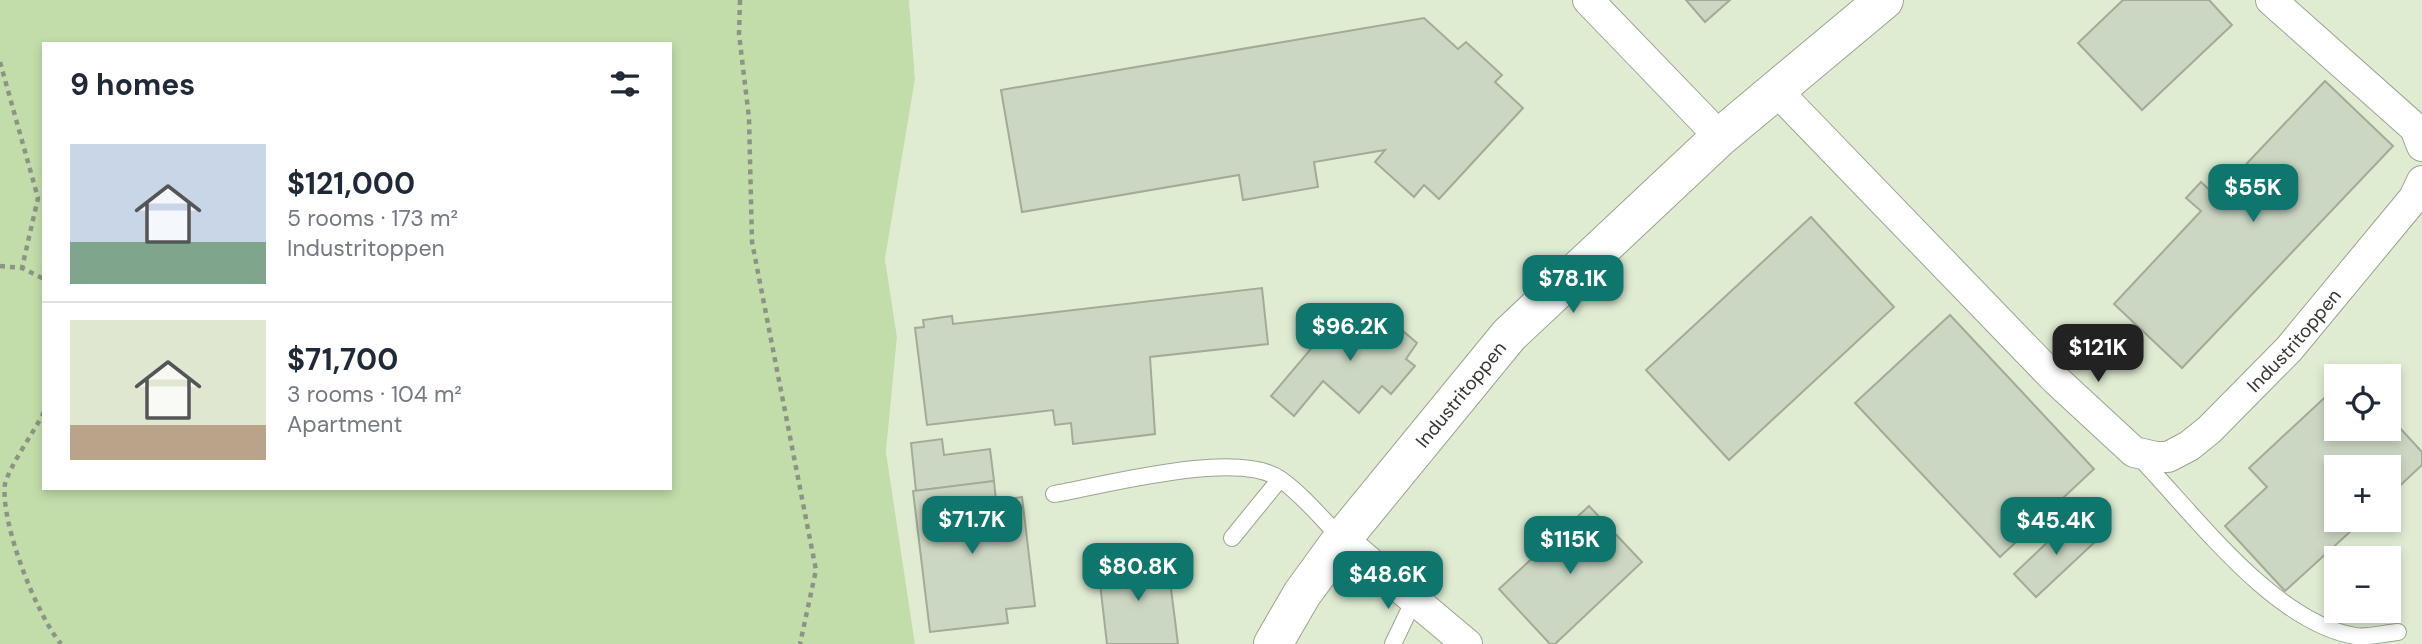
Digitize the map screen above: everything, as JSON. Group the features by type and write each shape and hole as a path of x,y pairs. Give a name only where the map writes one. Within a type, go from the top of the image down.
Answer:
{"street":[{"path":"1588,0 1720,137"},
{"name":"Industritoppen","path":"1273,644 1302,594 1342,539 1509,335 1720,137 1884,0"},
{"path":"2271,0 2420,136"},
{"path":"1775,89 2055,379 2134,452"},
{"name":"Industritoppen","path":"2134,452 2168,457 2189,446 2209,430 2289,349 2414,198 2422,181"},
{"path":"1342,539 1466,644"}],"lane":[{"path":"2134,452 2269,594 2308,621 2357,637 2398,632"},
{"path":"1054,495 1223,465 1258,467 1280,479 1342,539"},
{"path":"1232,538 1280,479"},
{"path":"1393,644 1414,600"}],"path":[{"path":"740,0 739,34 749,118 752,242 816,570 800,644"},
{"path":"0,62 38,198 22,268"},
{"path":"0,266 22,268 42,278"},
{"path":"42,416 5,485 5,531 47,628 61,644"}],"shaded area":[{"path":"909,0 2422,0 2422,644 915,644 886,452 897,337 885,259 915,79"}],"green space":[{"path":"0,0 909,0 915,79 885,259 897,337 886,452 915,644 0,644"}],"building":[{"path":"1686,0 1730,0 1705,22"},
{"path":"2123,0 2209,0 2232,25 2142,110 2078,43"},
{"path":"1424,18 1458,49 1466,42 1502,75 1495,82 1523,108 1439,199 1424,185 1414,197 1375,162 1385,150 1314,162 1318,187 1243,200 1239,175 1022,212 1001,90"},
{"path":"2325,81 2393,146 2182,368 2114,304 2201,211 2186,198 2201,182 2216,196"},
{"path":"1811,217 1894,307 1729,460 1646,370"},
{"path":"1262,288 1268,344 1150,357 1155,434 1073,444 1071,423 1055,425 1053,410 927,425 915,328 924,327 923,320 952,316 953,324"},
{"path":"1348,305 1373,326 1383,314 1417,343 1406,359 1415,366 1391,394 1382,386 1359,413 1323,381 1294,416 1271,396"},
{"path":"1950,315 2094,469 2000,557 1855,403"},
{"path":"2324,398 2324,441 2401,441 2401,429 2422,452 2422,465 2401,485 2401,455 2324,455 2324,532 2350,532 2334,546 2324,546 2324,556 2285,591 2225,526 2267,487 2249,468"},
{"path":"942,439 944,455 990,449 994,481 916,491 911,443"},
{"path":"994,481 996,501 1022,497 1035,606 1006,609 1008,623 930,632 913,491"},
{"path":"1589,506 1642,562 1555,644 1550,644 1499,589"},
{"path":"2075,516 2097,540 2036,597 2014,574"},
{"path":"1167,557 1178,644 1107,644 1098,566"}]}
